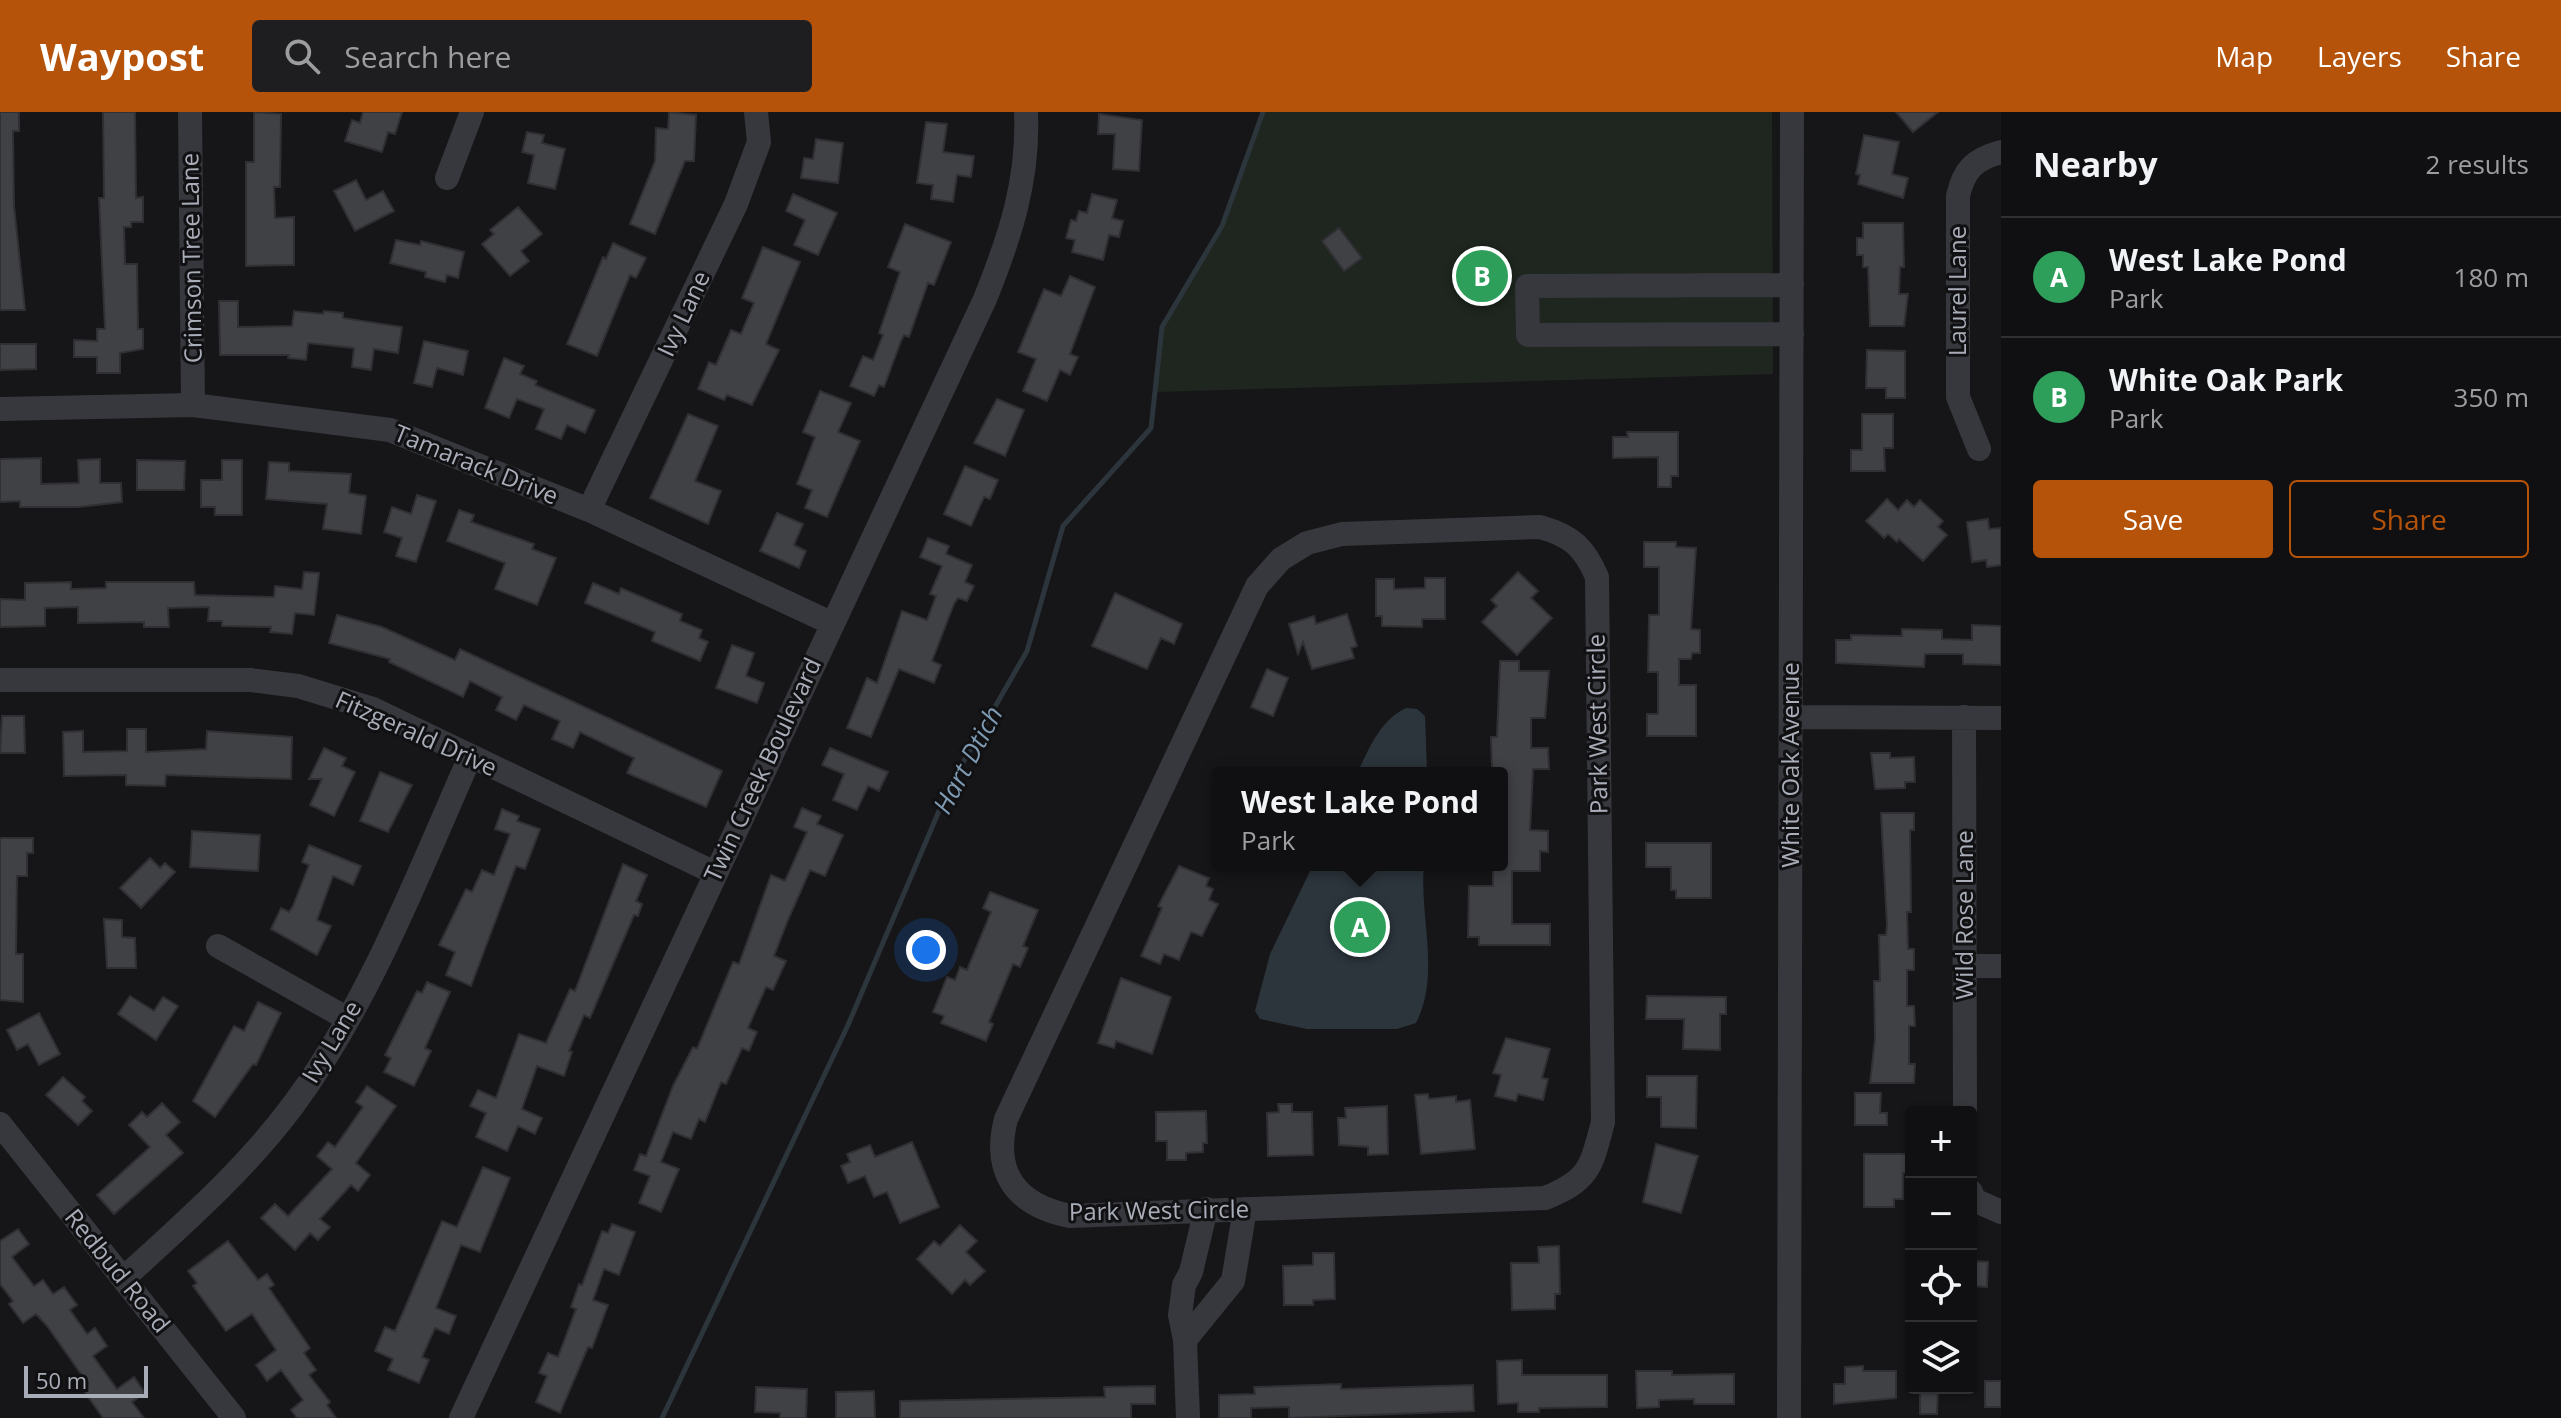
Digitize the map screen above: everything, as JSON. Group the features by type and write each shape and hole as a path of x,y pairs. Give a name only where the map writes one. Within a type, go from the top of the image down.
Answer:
{"street":[{"name":"Crimson Tree Lane","path":"190,112 193,405"},
{"path":"447,178 472,112"},
{"name":"Ivy Lane","path":"589,510 736,204 759,142 756,112"},
{"name":"Twin Creek Boulevard","path":"467,1416 1010,237 1028,147 1026,112"},
{"name":"White Oak Avenue","path":"1789,1418 1792,112"},
{"name":"Laurel Lane","path":"1979,449 1958,397 1958,196 1963,174 1979,158 2001,152"},
{"path":"1792,285 1527,286 1528,335 1792,334"},
{"name":"Tamarack Drive","path":"0,409 193,405 390,430 589,510 831,623"},
{"name":"Park West Circle","path":"1540,527 1564,534 1585,549 1597,577 1603,1122 1592,1162 1574,1186 1545,1198 1245,1209 1070,1216 1042,1210 1019,1192 1005,1169 1000,1144 1006,1119 1257,586 1281,559 1307,543 1342,534 1540,527"},
{"name":"Fitzgerald Drive","path":"0,680 277,682 373,709 715,873"},
{"path":"1791,717 2001,718"},
{"name":"Wild Rose Lane","path":"1964,717 1965,1106"},
{"name":"Ivy Lane","path":"124,1278 240,1171 295,1103 348,1019 470,757"},
{"path":"218,946 348,1019"},
{"path":"1965,966 2001,966"},
{"name":"Redbud Road","path":"0,1124 234,1418"},
{"path":"1977,1198 2001,1212"},
{"path":"1188,1418 1185,1340 1180,1315 1184,1285 1191,1272 1206,1209"},
{"path":"1185,1340 1233,1281 1245,1209"},
{"path":"1191,1272 1212,1280 1224,1292"}],"shaded area":[{"path":"1263,112 1772,112 1773,374 1155,392 1162,327 1222,226"},
{"path":"1406,708 1417,709 1425,716 1427,767 1360,767 1382,728"},
{"path":"1310,871 1424,871 1427,985 1416,1023 1397,1029 1307,1029 1260,1019 1255,1011 1270,954"}],"building":[{"path":"0,112 19,112 19,131 13,131 14,206 25,310 0,310"},
{"path":"103,112 135,112 136,198 143,197 143,222 131,222 131,227 124,227 125,264 137,264 138,329 143,329 143,349 120,353 120,373 97,373 97,357 74,357 74,340 97,341 97,329 105,329 99,198 104,198"},
{"path":"254,112 281,114 280,187 274,187 275,218 294,217 294,265 246,266 246,162 254,162"},
{"path":"363,112 402,112 395,134 388,132 382,152 345,141 352,120 360,123"},
{"path":"669,112 696,115 694,161 685,161 655,234 630,224 655,161 656,128 668,129"},
{"path":"1896,112 1938,112 1913,132"},
{"path":"1099,114 1142,120 1139,171 1113,169 1115,134 1098,134"},
{"path":"926,122 947,124 943,152 974,156 971,177 957,175 953,202 931,199 933,185 917,183"},
{"path":"527,132 544,135 542,143 565,149 555,189 528,183 534,155 522,152"},
{"path":"1864,135 1899,142 1892,174 1908,178 1903,198 1858,184 1860,175 1856,174"},
{"path":"816,139 843,143 838,183 801,178 804,158 813,159"},
{"path":"356,180 366,200 383,191 394,211 355,231 334,191"},
{"path":"793,194 837,213 818,255 794,245 805,220 786,211"},
{"path":"1092,194 1117,200 1112,218 1123,221 1119,237 1109,235 1103,260 1072,252 1075,240 1066,238 1071,220 1076,221 1079,211 1087,213"},
{"path":"518,207 542,234 521,251 529,261 510,276 482,244 494,234 490,230"},
{"path":"1863,223 1903,223 1904,267 1900,267 1899,294 1908,294 1904,326 1870,326 1868,267 1863,267 1863,255 1857,255 1857,238 1863,238"},
{"path":"905,224 951,242 934,285 928,283 909,337 904,335 901,341 884,387 879,385 874,396 850,386 863,356 873,360 883,335 879,333 900,272 888,267"},
{"path":"1339,228 1362,258 1344,271 1322,241"},
{"path":"396,240 420,245 421,241 464,252 458,278 447,275 445,282 425,277 426,272 390,263"},
{"path":"613,243 646,258 636,278 630,275 597,356 567,344 603,257 606,259"},
{"path":"763,247 800,262 766,344 779,350 752,405 727,395 724,400 698,389 709,362 716,365 731,330 741,334 754,303 742,298"},
{"path":"1070,276 1095,287 1070,354 1078,357 1070,375 1060,370 1047,401 1023,391 1036,359 1018,352 1044,289 1061,296"},
{"path":"219,301 238,301 238,327 292,326 294,311 323,314 324,311 343,313 343,318 402,327 398,353 374,349 371,370 352,367 354,348 308,343 306,360 288,358 289,355 220,355"},
{"path":"424,341 468,351 463,375 437,368 432,387 414,383"},
{"path":"0,344 36,344 36,369 0,370"},
{"path":"1867,350 1905,351 1905,398 1886,398 1886,388 1866,388"},
{"path":"504,358 524,366 520,374 537,381 535,385 595,410 585,433 567,425 561,439 536,429 544,409 517,399 509,418 485,408"},
{"path":"820,391 851,403 838,432 860,441 827,517 805,508 812,490 797,484 815,437 803,432"},
{"path":"997,399 1024,410 1005,456 974,443"},
{"path":"688,414 718,426 695,481 721,491 708,524 650,498"},
{"path":"1862,414 1893,414 1893,448 1884,448 1885,471 1851,471 1851,450 1862,450"},
{"path":"1627,432 1678,432 1678,476 1671,476 1671,487 1658,487 1658,457 1613,458 1613,437 1628,437"},
{"path":"41,458 41,484 79,483 78,460 100,459 100,483 121,483 122,502 79,507 20,507 20,501 0,502 0,459"},
{"path":"137,460 185,461 184,490 137,490"},
{"path":"222,460 242,460 242,515 215,515 215,507 201,507 201,480 222,480"},
{"path":"269,462 289,463 289,471 351,474 349,493 366,496 361,534 323,529 327,504 266,499"},
{"path":"965,466 998,480 990,499 984,497 971,526 944,514"},
{"path":"417,495 436,501 416,562 396,556 402,538 384,532 392,507 411,514"},
{"path":"1887,499 1898,510 1907,500 1914,507 1920,500 1943,521 1938,527 1947,535 1923,561 1899,539 1897,542 1888,534 1884,538 1866,521"},
{"path":"459,510 474,515 471,522 534,544 532,549 556,558 537,605 495,589 505,563 447,541"},
{"path":"777,513 803,524 794,545 806,551 799,568 760,551"},
{"path":"1988,519 1989,529 2001,528 2001,565 1987,567 1986,560 1972,562 1967,522"},
{"path":"928,538 949,546 946,554 972,565 965,582 974,586 967,601 958,598 954,604 932,661 941,665 934,683 899,669 871,737 847,728 867,678 877,683 902,611 927,620 936,596 930,594 942,566 920,557"},
{"path":"1644,542 1676,542 1676,547 1696,548 1691,629 1700,630 1700,653 1692,653 1691,659 1679,659 1679,685 1696,685 1696,736 1647,736 1647,714 1658,714 1658,672 1648,672 1649,615 1659,615 1659,567 1644,567"},
{"path":"304,572 319,573 314,615 295,613 292,634 270,632 271,627 222,626 222,621 208,621 209,607 168,608 169,627 144,627 144,622 78,623 78,607 45,608 45,626 0,627 0,599 25,600 25,583 71,582 71,589 106,588 106,582 194,582 195,595 274,597 275,586 302,589"},
{"path":"1518,572 1538,591 1531,598 1552,618 1517,655 1482,622 1497,606 1491,600"},
{"path":"1425,578 1445,578 1445,619 1422,619 1422,627 1382,626 1382,616 1376,616 1376,579 1394,579 1394,589 1425,588"},
{"path":"593,583 619,594 621,588 682,614 680,621 702,630 699,638 708,642 700,661 652,641 655,632 585,603"},
{"path":"1115,593 1182,624 1174,644 1161,638 1147,669 1092,646"},
{"path":"1347,614 1357,646 1351,648 1354,658 1312,669 1303,642 1298,654 1289,624 1314,616 1316,624"},
{"path":"337,615 382,627 455,660 460,649 722,771 706,807 627,773 634,758 580,732 573,748 552,739 560,721 524,705 516,720 496,710 502,697 470,681 463,697 389,662 390,659 329,643"},
{"path":"1972,625 2001,626 2001,665 1963,664 1963,654 1925,654 1924,667 1836,663 1836,640 1851,640 1851,635 1902,636 1902,629 1942,630 1942,639 1972,640"},
{"path":"732,645 754,653 746,676 764,683 757,703 716,688"},
{"path":"1500,661 1519,661 1519,671 1549,671 1545,718 1531,718 1531,748 1548,748 1549,769 1533,769 1530,830 1548,831 1548,852 1540,851 1540,871 1512,871 1512,924 1550,924 1550,945 1479,945 1479,937 1468,937 1469,886 1493,886 1493,871 1508,871 1508,767 1492,767 1491,737 1497,737"},
{"path":"1267,669 1288,678 1273,716 1251,707"},
{"path":"2,716 24,716 25,753 0,753"},
{"path":"127,729 146,729 146,752 206,749 207,731 292,737 291,779 166,775 165,786 126,785 126,775 64,776 63,732 83,731 83,752 127,751"},
{"path":"324,748 346,758 342,766 355,772 334,816 310,805 322,779 309,779"},
{"path":"830,748 888,772 879,791 868,786 857,810 833,800 844,774 822,765"},
{"path":"1871,753 1890,753 1890,758 1914,757 1915,782 1905,782 1905,788 1875,789"},
{"path":"380,772 412,785 388,832 360,821"},
{"path":"802,808 821,816 817,824 843,835 825,876 810,870 788,920 774,956 786,961 773,990 766,987 748,1028 757,1032 749,1051 742,1048 726,1084 721,1082 705,1122 699,1119 691,1139 673,1132 661,1162 679,1169 661,1212 639,1203 650,1176 634,1170 640,1154 646,1156 673,1086 693,1047 697,1049 733,962 739,964 771,875 785,881 807,832 794,827"},
{"path":"502,809 519,816 517,821 540,829 525,869 516,866 471,986 446,975 455,952 439,945 466,889 472,892 482,870 494,875 510,834 495,829"},
{"path":"1881,813 1914,813 1914,830 1910,830 1911,912 1907,912 1908,949 1914,949 1914,970 1907,970 1907,1006 1914,1006 1915,1026 1909,1026 1909,1064 1915,1064 1914,1083 1870,1083 1875,1039 1874,981 1880,981 1879,935 1886,935 1887,925"},
{"path":"192,831 260,835 258,871 190,867"},
{"path":"0,838 33,838 33,853 27,853 27,876 17,876 16,954 23,954 23,1002 0,1000"},
{"path":"1646,843 1711,843 1711,898 1676,898 1676,890 1671,890 1671,867 1646,867"},
{"path":"309,845 361,866 353,885 333,876 317,920 331,926 317,955 271,929 281,908 289,912 293,906 309,865 302,862"},
{"path":"150,858 160,868 165,863 175,872 141,908 120,888"},
{"path":"623,864 647,875 636,901 642,904 638,916 634,915 590,1018 584,1015 569,1051 572,1052 564,1076 537,1066 522,1109 542,1118 535,1134 518,1126 507,1151 476,1137 486,1113 470,1106 478,1090 496,1098 519,1034 546,1043 570,989 575,991"},
{"path":"1179,866 1209,878 1206,886 1213,889 1209,900 1218,904 1202,936 1191,932 1179,960 1164,954 1160,964 1141,956 1162,908 1158,906"},
{"path":"990,892 1038,910 1023,946 1028,948 1020,967 1013,964 989,1022 993,1024 986,1041 941,1023 944,1016 933,1012 947,977 955,980 960,967 967,970 991,912 983,908"},
{"path":"104,919 122,920 122,937 135,938 136,968 107,968"},
{"path":"1121,978 1171,997 1152,1054 1116,1041 1114,1048 1098,1043"},
{"path":"427,982 450,992 425,1048 431,1051 414,1086 384,1072 391,1058 385,1055 417,991 422,993"},
{"path":"130,996 154,1011 163,997 178,1006 156,1040 118,1014"},
{"path":"1647,996 1726,997 1726,1014 1720,1014 1720,1050 1683,1049 1684,1019 1646,1019"},
{"path":"258,1002 281,1013 256,1065 253,1064 215,1117 193,1101 234,1026 244,1031"},
{"path":"39,1013 60,1054 39,1065 28,1044 17,1050 7,1030"},
{"path":"1506,1038 1550,1049 1542,1078 1548,1079 1543,1100 1518,1094 1516,1101 1495,1096 1501,1075 1493,1073"},
{"path":"1647,1076 1697,1076 1696,1128 1661,1127 1661,1097 1647,1097"},
{"path":"63,1077 85,1097 82,1101 92,1111 78,1125 46,1095"},
{"path":"367,1086 396,1106 356,1163 370,1175 358,1191 351,1185 320,1219 330,1227 318,1240 310,1233 295,1250 261,1218 275,1204 288,1216 332,1169 317,1156 328,1142 335,1147 363,1107 356,1102"},
{"path":"1855,1093 1881,1093 1880,1113 1887,1113 1887,1125 1855,1125"},
{"path":"1428,1094 1429,1099 1456,1096 1456,1102 1470,1100 1475,1149 1421,1154 1415,1095"},
{"path":"162,1103 180,1122 166,1135 183,1153 114,1214 97,1195 150,1147 129,1125 142,1112 147,1117"},
{"path":"1278,1104 1292,1104 1292,1112 1312,1112 1313,1155 1268,1156 1267,1113 1279,1112"},
{"path":"1387,1106 1388,1154 1368,1155 1368,1147 1339,1145 1338,1118 1346,1118 1345,1108"},
{"path":"1206,1111 1207,1143 1203,1143 1203,1152 1186,1153 1186,1160 1167,1160 1167,1141 1156,1141 1156,1112"},
{"path":"912,1142 939,1207 900,1223 887,1192 874,1197 865,1176 848,1183 841,1166 850,1162 847,1154 870,1145 875,1157"},
{"path":"1656,1144 1698,1156 1681,1213 1643,1202"},
{"path":"1864,1154 1905,1154 1903,1199 1894,1199 1894,1207 1864,1207"},
{"path":"483,1167 510,1178 480,1252 461,1245 436,1308 456,1316 449,1334 435,1328 422,1357 429,1360 419,1383 388,1370 393,1359 375,1351 385,1327 395,1331 442,1221 457,1227"},
{"path":"612,1224 635,1232 619,1275 604,1269 593,1300 608,1305 592,1348 588,1347 560,1413 536,1402 547,1376 539,1373 548,1353 558,1357 576,1309 571,1307 579,1284 582,1285 602,1231 608,1233"},
{"path":"960,1225 977,1241 966,1252 985,1271 970,1285 965,1280 952,1294 917,1259 934,1241 940,1246"},
{"path":"18,1229 29,1244 12,1257 34,1286 43,1280 53,1294 64,1287 77,1305 70,1310 87,1334 95,1328 107,1346 93,1356 117,1389 134,1377 145,1393 132,1402 144,1418 103,1418 82,1388 88,1384 47,1326 36,1314 23,1323 9,1304 13,1301 0,1284 0,1241"},
{"path":"228,1241 258,1280 267,1274 274,1285 269,1288 310,1348 304,1353 316,1370 309,1375 330,1402 327,1405 336,1418 297,1418 291,1410 303,1400 281,1370 267,1381 256,1365 276,1350 252,1314 226,1331 193,1286 197,1283 188,1271"},
{"path":"1559,1246 1560,1294 1555,1294 1555,1309 1512,1310 1511,1263 1539,1263 1538,1247"},
{"path":"1313,1253 1334,1253 1335,1299 1313,1300 1313,1305 1284,1305 1283,1266 1313,1265"},
{"path":"1977,1261 1988,1262 1987,1287 1977,1286"},
{"path":"1522,1360 1522,1375 1607,1375 1607,1407 1539,1408 1539,1412 1518,1412 1518,1403 1498,1404 1497,1361"},
{"path":"1863,1366 1863,1371 1896,1371 1896,1398 1834,1404 1834,1384 1845,1384 1845,1367"},
{"path":"1636,1371 1672,1371 1672,1375 1734,1374 1734,1404 1694,1404 1694,1399 1659,1400 1659,1407 1637,1408"},
{"path":"1985,1381 2001,1381 2001,1407 1985,1407"},
{"path":"1341,1384 1341,1389 1473,1385 1474,1411 1289,1418 1289,1407 1251,1408 1251,1418 1219,1418 1219,1395 1255,1394 1254,1387"},
{"path":"1155,1386 1155,1404 1131,1404 1131,1418 900,1418 900,1401 1105,1397 1104,1387"},
{"path":"756,1387 807,1389 806,1418 780,1418 780,1413 755,1412"},
{"path":"874,1391 875,1418 836,1418 836,1392"},
{"path":"1920,1394 1938,1394 1937,1414 1920,1414"}],"waterway":[{"name":"Hart Dtich","path":"662,1418 848,1025 950,785 1027,651 1063,526 1151,428 1162,327 1222,226 1263,112"}],"place":[{"name":"White Oak Park","path":"1482,276"},
{"name":"West Lake Pond","path":"1360,927"}]}
